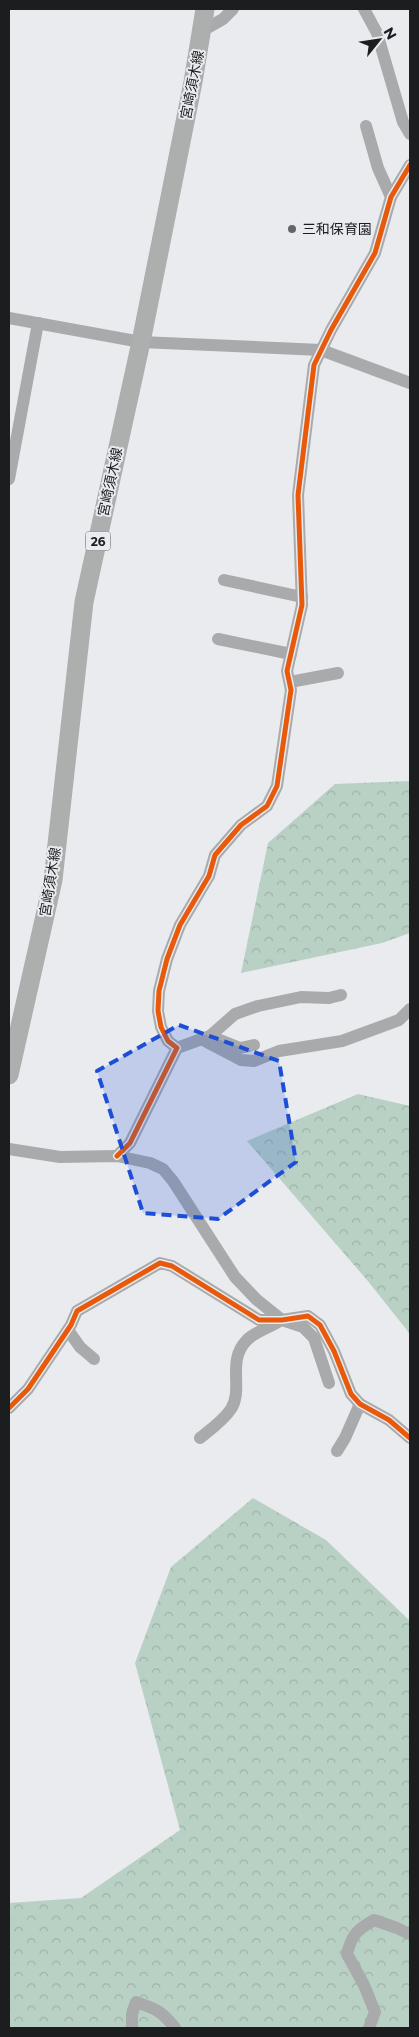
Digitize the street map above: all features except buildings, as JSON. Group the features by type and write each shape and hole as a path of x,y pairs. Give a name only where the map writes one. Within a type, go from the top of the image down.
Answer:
{"main road":[{"name":"宮崎須木線","path":"9,1075 53,880 62,782 84,602 141,342 202,31 204,9"}],"street":[{"path":"202,31 223,19 233,9"},
{"path":"364,9 377,33 403,122 410,134"},
{"path":"366,126 378,168 391,197"},
{"path":"177,1048 168,1041 161,1027 158,1010 159,991 167,959 180,925 209,876 215,855 241,825 267,806 277,786 292,690 287,671 302,605 298,495 314,365 375,254 391,197 410,165"},
{"path":"9,318 141,342 321,350 410,383"},
{"path":"9,479 38,324"},
{"path":"224,580 302,597"},
{"path":"218,639 291,654"},
{"path":"290,682 338,674"},
{"path":"116,1156 130,1143 177,1048 206,1037 235,1014 258,1006 301,997 329,998 341,995"},
{"path":"206,1037 241,1060 254,1060 278,1051 342,1041 399,1020 410,1009"},
{"path":"206,1037 240,1048 254,1046"},
{"path":"9,1149 60,1157 116,1156 150,1163 163,1169 173,1181 235,1276 257,1300 282,1320 303,1327 314,1338 329,1383"},
{"path":"9,1408 28,1389 68,1330 77,1310 160,1264 172,1266 259,1320 282,1320 308,1316 320,1324 351,1394 360,1404 388,1420 410,1438"},
{"path":"200,1438 215,1426 232,1408 238,1352 248,1338 282,1320"},
{"path":"68,1330 80,1347 94,1360"},
{"path":"337,1451 360,1404"},
{"path":"369,2028 375,2012 364,1985 347,1954 351,1938 360,1928 374,1920 407,1933 410,1932"},
{"path":"132,2028 132,2014 136,2002 157,2009 176,2028"}],"highlighted area":[{"path":"179,1025 279,1061 296,1162 218,1219 143,1213 97,1071"}],"green space":[{"path":"410,781 410,933 382,943 241,973 268,843 335,784"},
{"path":"358,1094 410,1106 410,1334 367,1280 247,1141"},
{"path":"253,1498 326,1540 410,1621 410,2028 9,2028 9,1903 81,1898 180,1830 135,1663 171,1567"}],"cycle path":[{"path":"117,1156 130,1143 177,1048 168,1041 161,1027 158,1011 159,991 167,959 180,925 209,876 215,855 241,825 267,806 277,786 291,690 287,671 302,605 298,495 314,365 331,330 375,253 391,197 410,165"},
{"path":"9,1408 28,1389 71,1325 77,1311 160,1263 172,1266 259,1320 282,1320 308,1316 320,1325 334,1351 351,1394 360,1404 389,1420 410,1438"}],"place":[{"name":"三和保育園","path":"292,229"}]}
